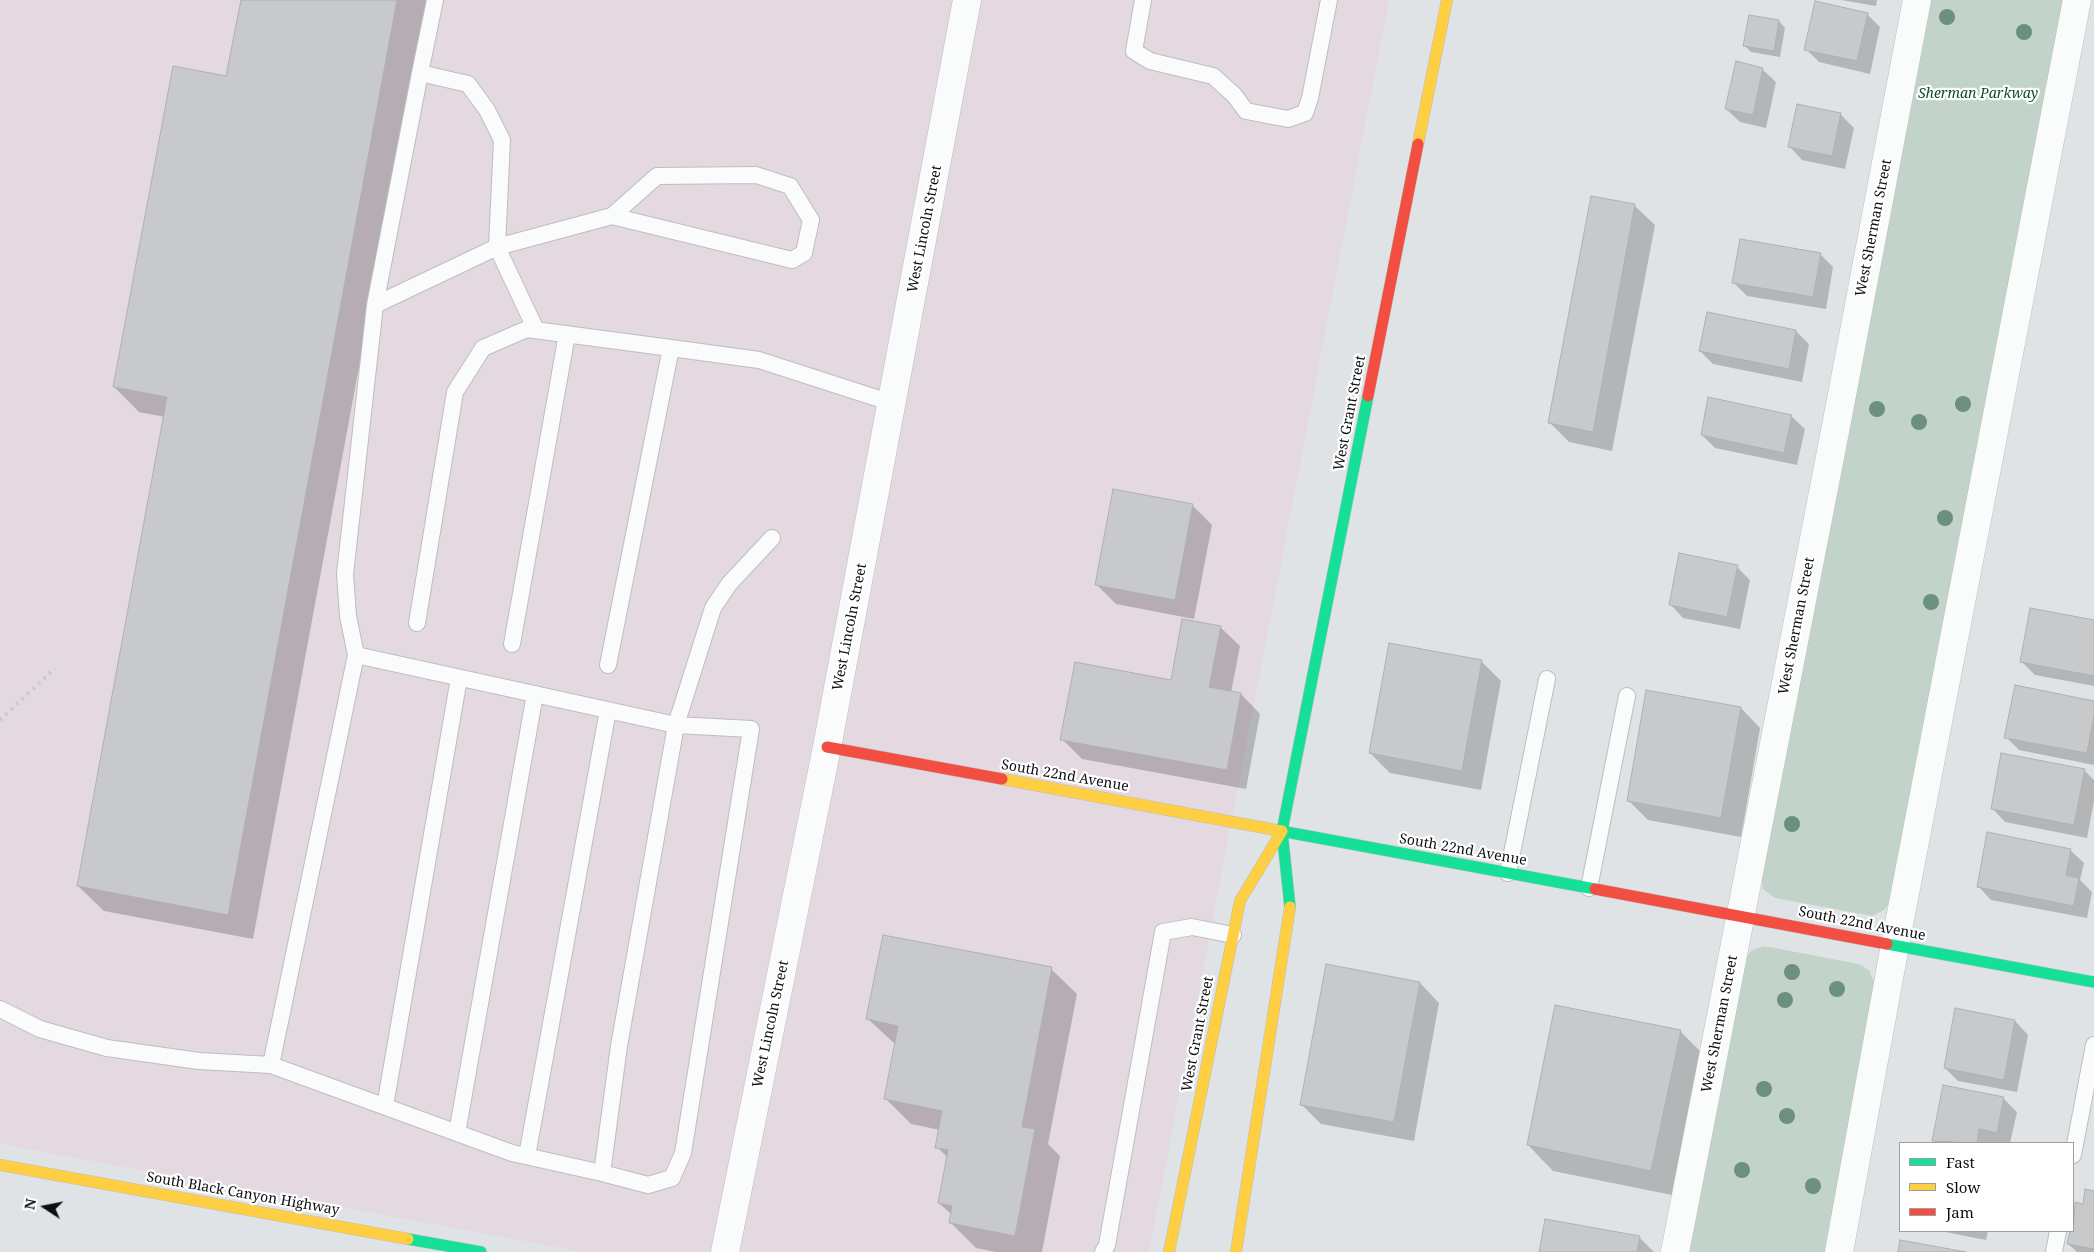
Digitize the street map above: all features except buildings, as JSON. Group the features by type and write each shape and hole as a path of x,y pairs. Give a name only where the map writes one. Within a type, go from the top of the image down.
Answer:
{"main road":[{"name":"West Grant Street","path":"1236,1252 1290,907 1282,831 1447,0"},
{"name":"South 22nd Avenue","path":"827,747 2094,982"},
{"name":"West Grant Street","path":"1169,1252 1240,901 1282,831"},
{"name":"South Black Canyon Highway","path":"0,1165 481,1252"}],"street":[{"name":"West Lincoln Street","path":"724,1252 827,747 968,0"},
{"name":"West Sherman Street","path":"1675,1252 1916,0"},
{"path":"1839,1252 1895,946 2077,0"}],"lane":[{"path":"271,1065 356,655 348,616 345,574 375,305 435,0"},
{"path":"1143,0 1134,51 1150,61 1213,76 1234,95 1246,111 1288,119 1305,113 1310,98 1330,0"},
{"path":"420,73 468,84 487,110 502,140 497,247 536,330"},
{"path":"375,305 497,247 612,216 657,176 756,175 790,186 811,220 804,253 792,260 612,216"},
{"path":"417,623 455,392 483,348 527,329 567,334 759,360 892,403"},
{"path":"512,644 567,334"},
{"path":"608,665 671,348"},
{"path":"602,1173 619,1046 676,725 713,608 729,584 772,538"},
{"path":"0,1009 40,1029 107,1048 198,1061 271,1065 512,1153 602,1173 648,1186 672,1178 683,1153 751,729 676,725 356,655"},
{"path":"385,1106 459,678"},
{"path":"1508,873 1547,679"},
{"path":"457,1133 535,694"},
{"path":"1589,888 1627,696"},
{"path":"527,1156 608,710"},
{"path":"1103,1252 1108,1245 1163,932 1192,926 1233,934"},
{"path":"2074,1150 2094,1045"},
{"path":"2054,1252 2058,1232"}],"path":[{"path":"1958,0 1921,192 2005,208 2007,199"},
{"path":"1950,40 2034,56 2032,65"}],"shaded area":[{"path":"0,0 1389,0 1149,1252 583,1252 0,1144"}],"green space":[{"name":"Sherman Parkway","path":"1928,0 2064,0 1892,900 1884,910 1872,916 1775,898 1763,889 1761,878"},
{"path":"1764,946 1859,964 1869,970 1875,984 1825,1252 1689,1252 1744,960 1752,950"}],"railway":[{"path":"0,720 55,668"}],"traffic: fast":[{"path":"1290,907 1282,831 1368,396"},
{"path":"1281,831 1595,889"},
{"path":"1887,944 2094,982"},
{"path":"408,1239 481,1252"}],"traffic: slow":[{"path":"1418,144 1447,0"},
{"path":"1002,779 1281,831"},
{"path":"1169,1252 1240,901 1282,831"},
{"path":"1236,1252 1290,907"},
{"path":"0,1165 408,1239"}],"traffic: jam":[{"path":"1368,396 1418,144"},
{"path":"827,747 1002,779"},
{"path":"1595,889 1887,944"}]}
